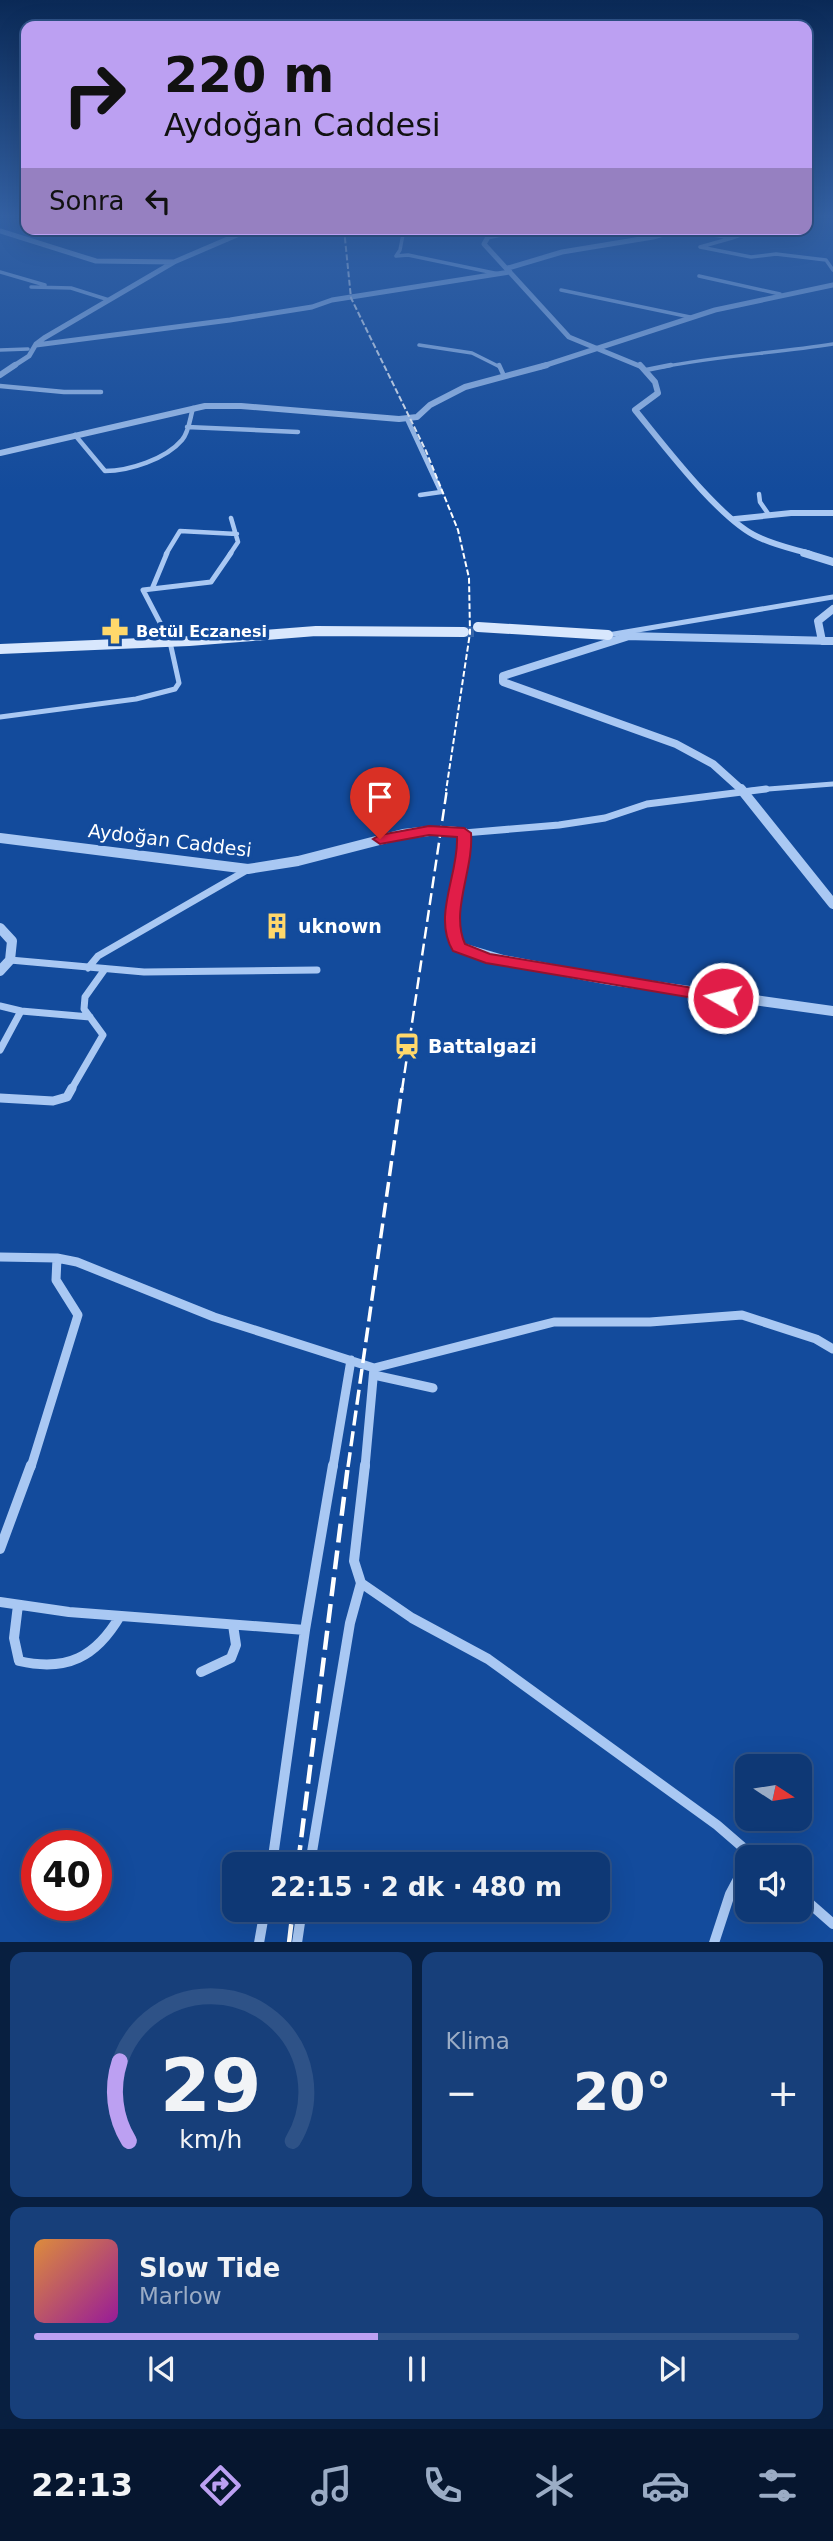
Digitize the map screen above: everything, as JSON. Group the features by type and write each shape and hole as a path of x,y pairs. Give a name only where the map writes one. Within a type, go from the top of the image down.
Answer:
{"main road":[{"path":"0,647 316,631 464,629"},
{"path":"478,630 608,635"}],"street":[{"path":"0,375 29,356 36,345 95,309"},
{"path":"36,345 302,309"},
{"path":"544,309 569,337 625,357 646,370 659,393 635,410 719,506 746,531 833,562"},
{"path":"650,309 690,317"},
{"path":"0,453 193,408 242,406 417,418 430,404 504,376 548,365 723,309"},
{"path":"646,370 702,359 777,353 833,344"},
{"path":"419,345 465,352 490,360 500,366 504,376"},
{"path":"2,351 27,349"},
{"path":"0,386 64,392 101,392"},
{"path":"75,435 105,471 124,470 163,453 183,439 193,408"},
{"path":"410,419 408,421 441,492 420,495"},
{"path":"187,426 298,432"},
{"path":"759,494 760,502 769,515"},
{"path":"735,519 833,513"},
{"path":"0,717 136,699 175,689 179,683 168,639 143,590 211,582 238,542 231,518"},
{"path":"155,587 160,565 180,531 237,534"},
{"path":"608,635 833,597"},
{"path":"822,641 818,621 833,609"},
{"path":"608,635 833,641"},
{"path":"629,636 503,676 503,682 692,750 724,773 743,791 833,904"},
{"path":"833,784 743,791 646,804 605,818 559,825 464,833 465,846 452,933 459,947 486,958 621,982 833,1011"},
{"name":"Aydoğan Caddesi","path":"0,838 248,869 298,861 402,834 429,831 464,833"},
{"path":"89,968 98,956 108,949 248,869"},
{"path":"0,928 12,941 10,960 0,971"},
{"path":"10,960 105,970 229,973 317,970"},
{"path":"0,1097 53,1101 67,1097 103,1035 84,1009 85,997 105,970"},
{"path":"0,1006 21,1011 90,1017"},
{"path":"0,1049 21,1011"},
{"path":"0,1257 57,1258 77,1262 214,1317 351,1360 374,1372 433,1388"},
{"path":"0,1549 39,1445 78,1315 56,1280 57,1258"},
{"path":"374,1372 554,1322 650,1322 742,1315 816,1339 833,1349"},
{"path":"274,1852 305,1630 351,1360"},
{"path":"312,1852 350,1623 361,1583 354,1561 374,1372"},
{"path":"361,1583 412,1618 488,1659 717,1825 738,1845"},
{"path":"0,1602 120,1616 305,1630"},
{"path":"19,1605 14,1638 19,1661 34,1666 67,1662 103,1644 120,1616"},
{"path":"201,1672 224,1664 233,1656 238,1642 233,1625"},
{"path":"714,1942 735,1885"},
{"path":"812,1906 833,1924"},
{"path":"259,1942 263,1922"},
{"path":"297,1942 300,1922"}],"tunnel":[{"path":"464,632 478,632"}],"railway":[{"path":"356,309 426,451 458,530 469,578 470,633 446,791"},
{"path":"402,1090 447,789"},
{"path":"348,1467 402,1088"},
{"path":"300,1852 348,1465"},
{"path":"289,1942 291,1922"}],"place":[{"name":"Betül Eczanesi","path":"115,631"},
{"name":"uknown","path":"277,926"},
{"name":"Battalgazi","path":"407,1046"}],"route":[{"path":"380,839 429,831 464,833 465,846 460,863 452,933 459,947 486,958 723,998"}]}
